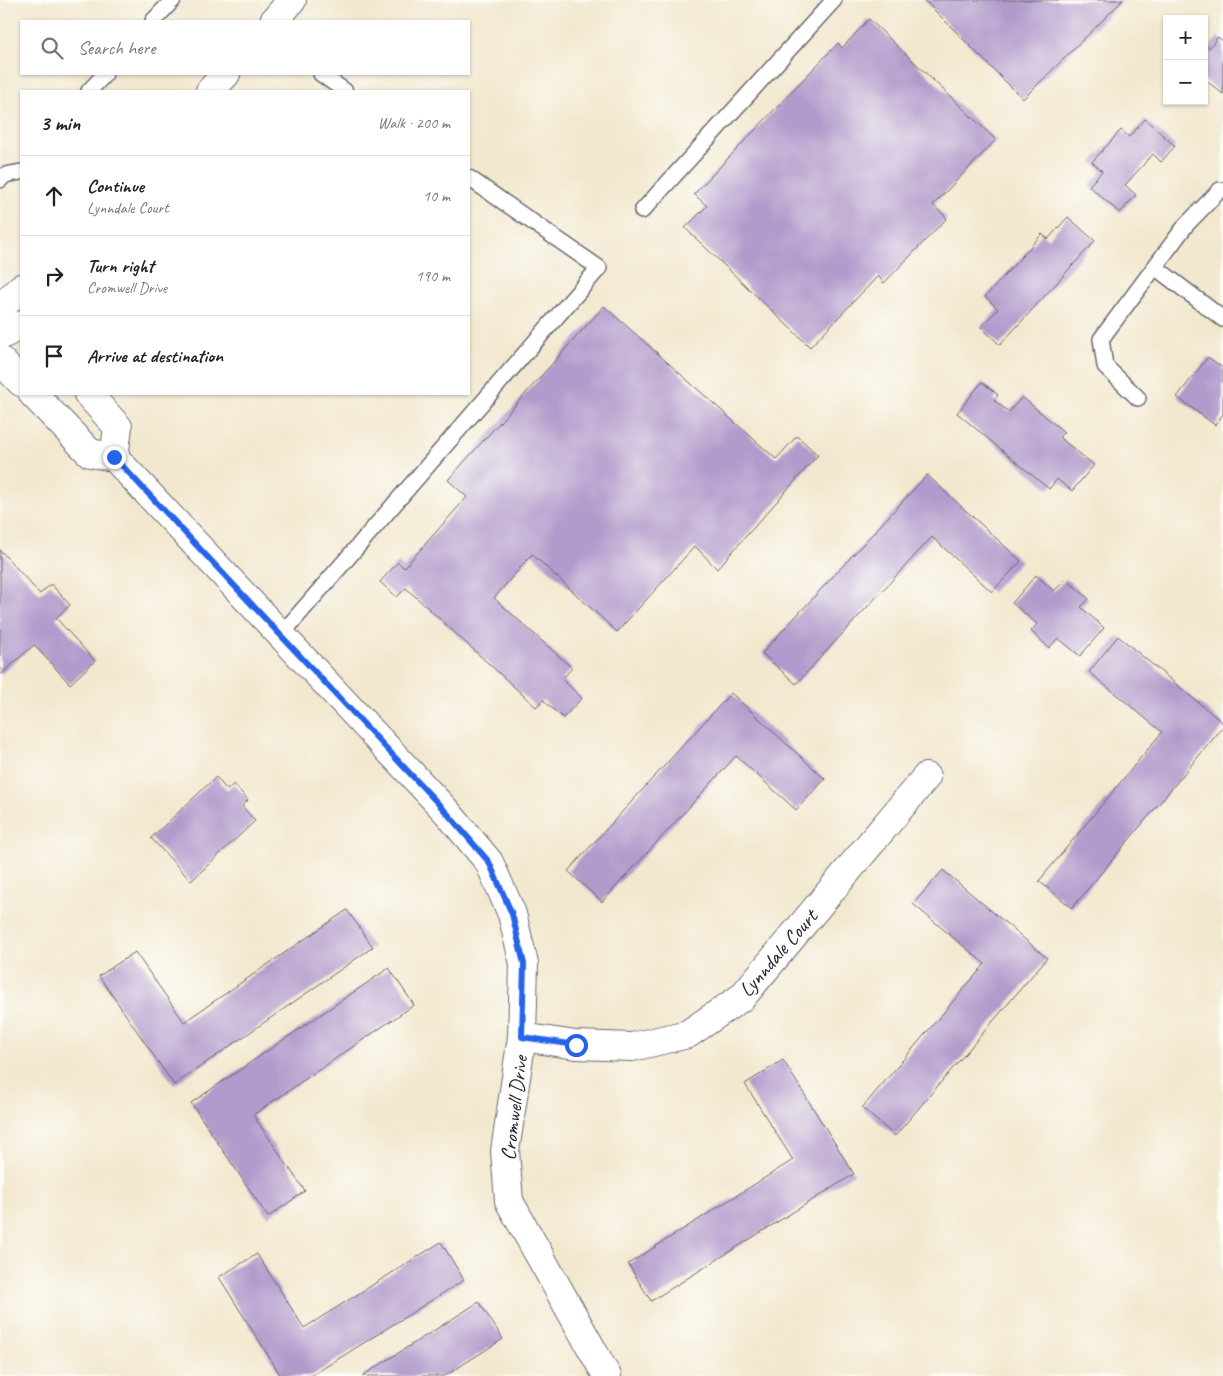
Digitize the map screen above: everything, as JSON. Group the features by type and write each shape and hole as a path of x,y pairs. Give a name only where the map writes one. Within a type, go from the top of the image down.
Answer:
{"street":[{"path":"275,20 292,0"},
{"path":"211,90 225,75"},
{"path":"0,308 20,289"},
{"path":"0,336 20,326"},
{"path":"0,360 20,381"},
{"path":"34,395 90,453 114,457 118,427 89,395"},
{"name":"Cromwell Drive","path":"114,457 446,812 489,862 512,914 524,964 522,1037 505,1151 509,1201 607,1376"},
{"name":"Lynndale Court","path":"522,1037 576,1045 632,1047 688,1034 742,997 926,777"}],"lane":[{"path":"154,20 173,0"},
{"path":"642,211 834,0"},
{"path":"90,90 104,75"},
{"path":"322,75 344,90"},
{"path":"0,180 5,175 20,172"},
{"path":"280,636 599,268 470,179"},
{"path":"1138,398 1106,366 1101,339 1186,225 1220,190 1223,190"},
{"path":"1154,267 1223,319"}],"building":[{"path":"924,0 1123,0 1023,99"},
{"path":"869,19 996,140 933,205 947,218 884,283 878,276 810,347 685,228 707,206 694,194 838,43 842,48"},
{"path":"1218,37 1223,41 1223,94 1208,82 1209,48"},
{"path":"1145,119 1175,146 1161,162 1153,154 1125,185 1136,195 1120,213 1089,186 1102,171 1092,162 1121,130 1129,137"},
{"path":"1068,217 1095,241 1000,345 981,327 998,309 985,297 1042,234 1048,239"},
{"path":"604,306 776,459 797,436 818,455 717,569 695,546 617,632 532,554 494,598 572,668 562,679 582,698 563,718 543,700 536,707 406,588 397,597 380,582 398,562 404,568 467,497 448,480"},
{"path":"1208,357 1223,368 1223,414 1215,425 1177,397"},
{"path":"982,382 998,395 994,400 1009,412 1022,397 1064,432 1059,437 1094,465 1072,491 1057,479 1049,489 957,413"},
{"path":"927,475 1021,561 992,592 932,537 796,684 762,653"},
{"path":"0,550 40,594 51,584 70,605 56,618 95,661 70,684 34,645 0,675"},
{"path":"1036,575 1054,591 1066,579 1089,599 1081,607 1104,628 1080,656 1058,638 1049,648 1031,631 1037,624 1012,603"},
{"path":"1118,636 1223,723 1223,727 1072,908 1039,881 1162,732 1089,672"},
{"path":"731,693 825,779 796,810 736,756 602,902 568,871"},
{"path":"216,777 227,790 234,784 248,800 242,806 255,821 191,881 151,838"},
{"path":"943,870 1047,958 895,1136 862,1108 985,964 913,904"},
{"path":"347,910 373,947 174,1085 99,976 135,952 184,1022"},
{"path":"389,968 414,1005 253,1115 305,1191 268,1217 191,1103"},
{"path":"783,1060 854,1174 651,1301 628,1264 793,1160 745,1084"},
{"path":"441,1242 464,1280 311,1376 281,1376 219,1277 257,1254 304,1328"},
{"path":"479,1302 503,1339 445,1376 362,1376"}],"route":[{"path":"114,457 446,812 489,862 512,914 524,964 522,1037 576,1045"}]}
